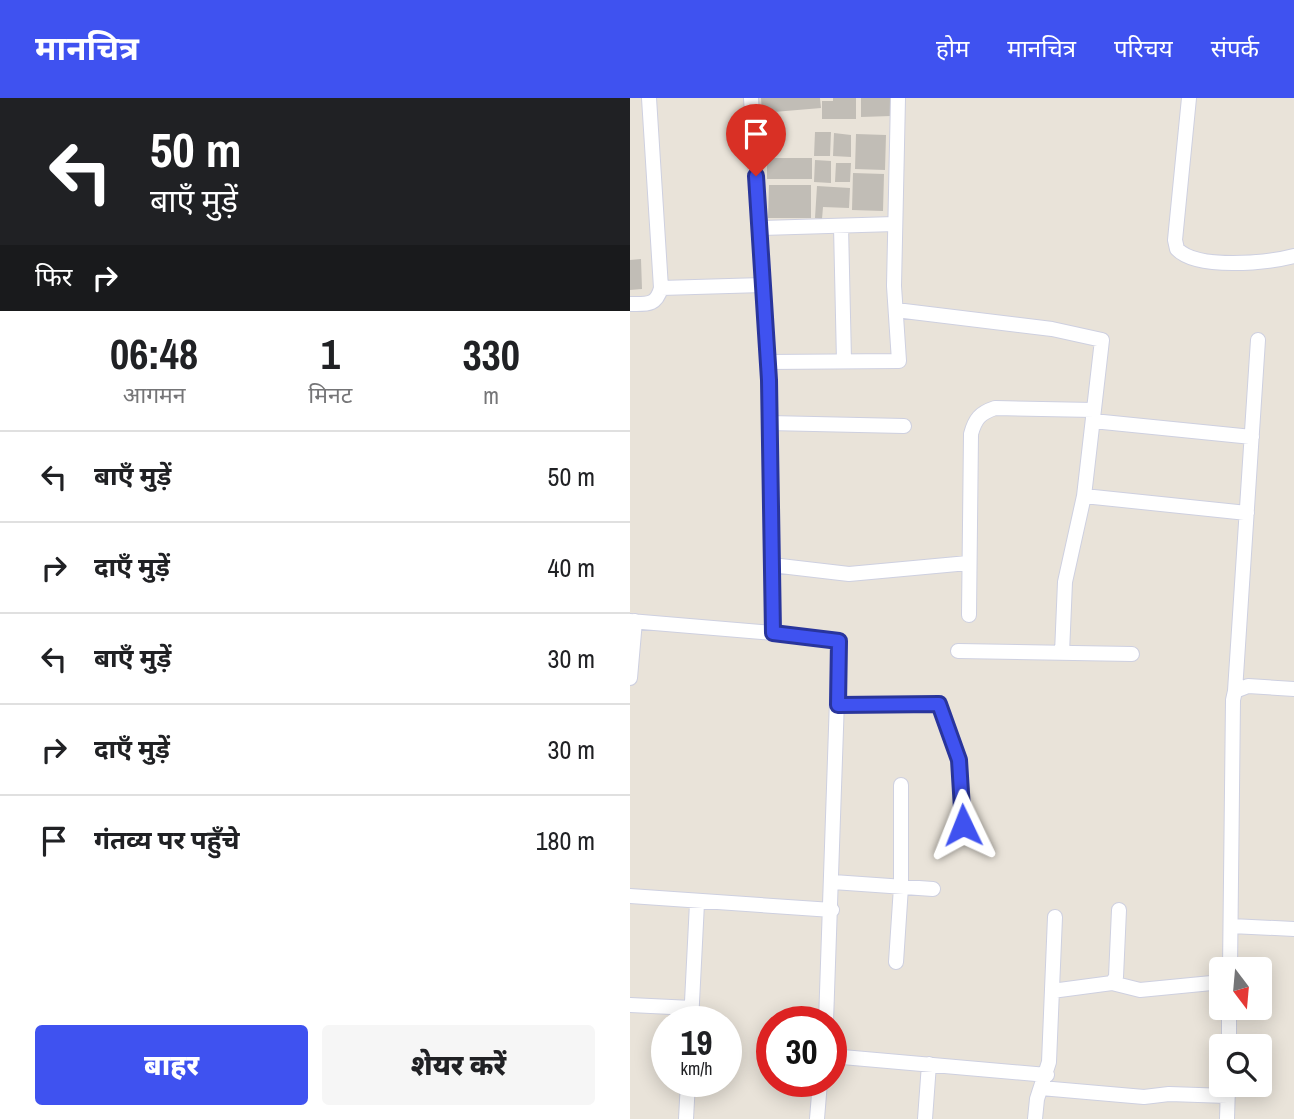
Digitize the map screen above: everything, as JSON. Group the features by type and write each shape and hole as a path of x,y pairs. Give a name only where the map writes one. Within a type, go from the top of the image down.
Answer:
{"street":[{"path":"630,304 653,304 658,299 661,288 649,98"},
{"path":"751,98 767,362 773,633"},
{"path":"767,362 899,361 895,224 898,98"},
{"path":"1189,98 1175,240 1177,249 1191,258 1254,263 1294,257"},
{"path":"759,228 895,224"},
{"path":"841,226 844,362"},
{"path":"661,288 762,285"},
{"path":"896,310 1052,329 1102,340 1084,496 1065,582 1062,653"},
{"path":"1230,957 1235,691 1258,340"},
{"path":"969,615 971,434 981,413 995,408 1093,415 1252,437"},
{"path":"769,424 904,426"},
{"path":"1084,496 1247,513"},
{"path":"772,565 849,574 968,563"},
{"path":"630,678 633,621 839,641 827,1006"},
{"path":"958,651 1132,654"},
{"path":"1235,691 1248,686 1294,689"},
{"path":"838,705 939,704 959,760 963,825"},
{"path":"896,962 901,887 901,785"},
{"path":"833,882 933,889"},
{"path":"630,897 832,910"},
{"path":"691,1006 697,903"},
{"path":"1112,983 1116,977 1119,910"},
{"path":"1035,1119 1044,1082 1055,917"},
{"path":"1231,926 1294,929"},
{"path":"1052,991 1112,983 1140,990 1209,983"},
{"path":"630,1005 651,1008"},
{"path":"847,1057 929,1065 1144,1097 1209,1092"},
{"path":"925,1119 929,1065"},
{"path":"686,1119 687,1097"},
{"path":"817,1119 819,1097"},
{"path":"1227,1119 1228,1097"}],"building":[{"path":"761,98 820,98 821,108 762,113"},
{"path":"833,98 856,98 856,119 822,119 822,101 833,101"},
{"path":"861,98 891,98 891,116 861,117"},
{"path":"815,132 831,132 830,156 814,156"},
{"path":"834,133 851,135 851,157 833,156"},
{"path":"856,134 886,135 885,170 855,169"},
{"path":"767,158 812,158 812,179 767,179"},
{"path":"815,160 831,161 831,183 814,182"},
{"path":"836,163 851,163 850,182 835,182"},
{"path":"853,173 884,174 883,211 852,210"},
{"path":"769,185 811,185 811,218 768,218"},
{"path":"817,186 850,188 849,208 823,207 822,219 815,218"},
{"path":"641,259 642,289 630,290 630,260"}],"route":[{"path":"756,176 769,380 773,633 839,641 838,705 939,704 959,760 963,825"}]}
